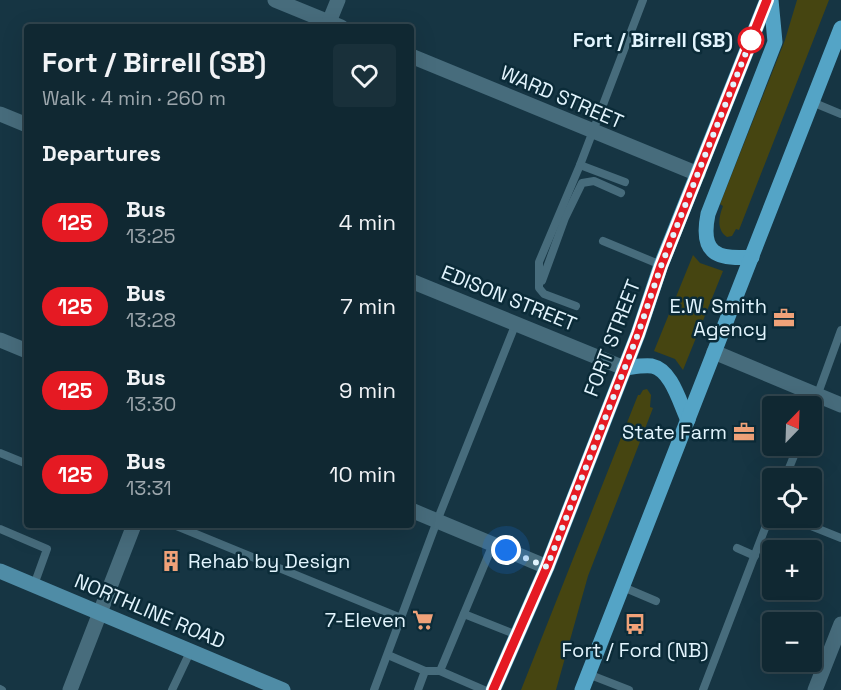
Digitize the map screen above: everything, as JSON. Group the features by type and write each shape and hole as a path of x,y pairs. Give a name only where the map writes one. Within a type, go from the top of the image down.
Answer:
{"main road":[{"name":"FORT STREET","path":"493,690 547,567 638,334 661,266 769,0"},
{"path":"752,257 730,259 716,254 706,240 705,230 708,214 775,42 769,0"},
{"path":"582,690 841,28"},
{"path":"624,368 649,366 663,371 669,378 688,420"},
{"name":"NORTHLINE ROAD","path":"0,571 191,650 276,689"}],"street":[{"path":"275,0 330,24"},
{"path":"332,24 338,0"},
{"name":"WARD STREET","path":"414,57 591,132 698,174"},
{"path":"0,114 24,124"},
{"name":"EDISON STREET","path":"414,282 624,368"},
{"path":"0,340 24,350"},
{"path":"714,352 841,405"},
{"path":"414,511 547,567"},
{"path":"70,690 133,528"},
{"path":"815,690 841,624"}],"lane":[{"path":"576,306 544,294 539,288 539,262 580,165 643,0"},
{"path":"812,102 841,114"},
{"path":"580,165 625,182"},
{"path":"539,288 582,183 594,181 621,193"},
{"path":"603,241 661,266"},
{"path":"374,690 437,521 516,323"},
{"path":"817,395 841,330"},
{"path":"0,453 24,463"},
{"path":"181,528 401,618"},
{"path":"703,690 765,528"},
{"path":"816,528 841,538"},
{"path":"0,529 47,549 34,585"},
{"path":"440,671 493,544"},
{"path":"737,548 755,556"},
{"path":"623,587 656,601"},
{"path":"464,614 517,635"},
{"path":"172,690 191,650"},
{"path":"388,655 425,671 440,671 484,690"},
{"path":"418,690 425,671"},
{"path":"588,674 629,690"}],"shaded area":[{"path":"797,0 829,0 739,230 736,229 732,236 727,237 720,227 723,206 720,204 785,40"},
{"path":"693,255 700,263 723,271 683,370 675,359 654,351"},
{"path":"647,389 651,395 650,407 653,408 588,576 556,690 521,690 638,395"}],"bus line":[{"name":"125","path":"493,690 547,567 638,334 661,266 767,0"}],"place":[{"name":"Fort / Birrell (SB)","path":"751,40"},
{"name":"E.W. Smith Agency","path":"784,318"},
{"name":"State Farm","path":"744,432"},
{"name":"Rehab by Design","path":"171,561"},
{"name":"7-Eleven","path":"423,620"},
{"name":"Fort / Ford (NB)","path":"635,624"}],"route":[{"path":"506,550 547,567 638,334 661,266 751,40"}]}
